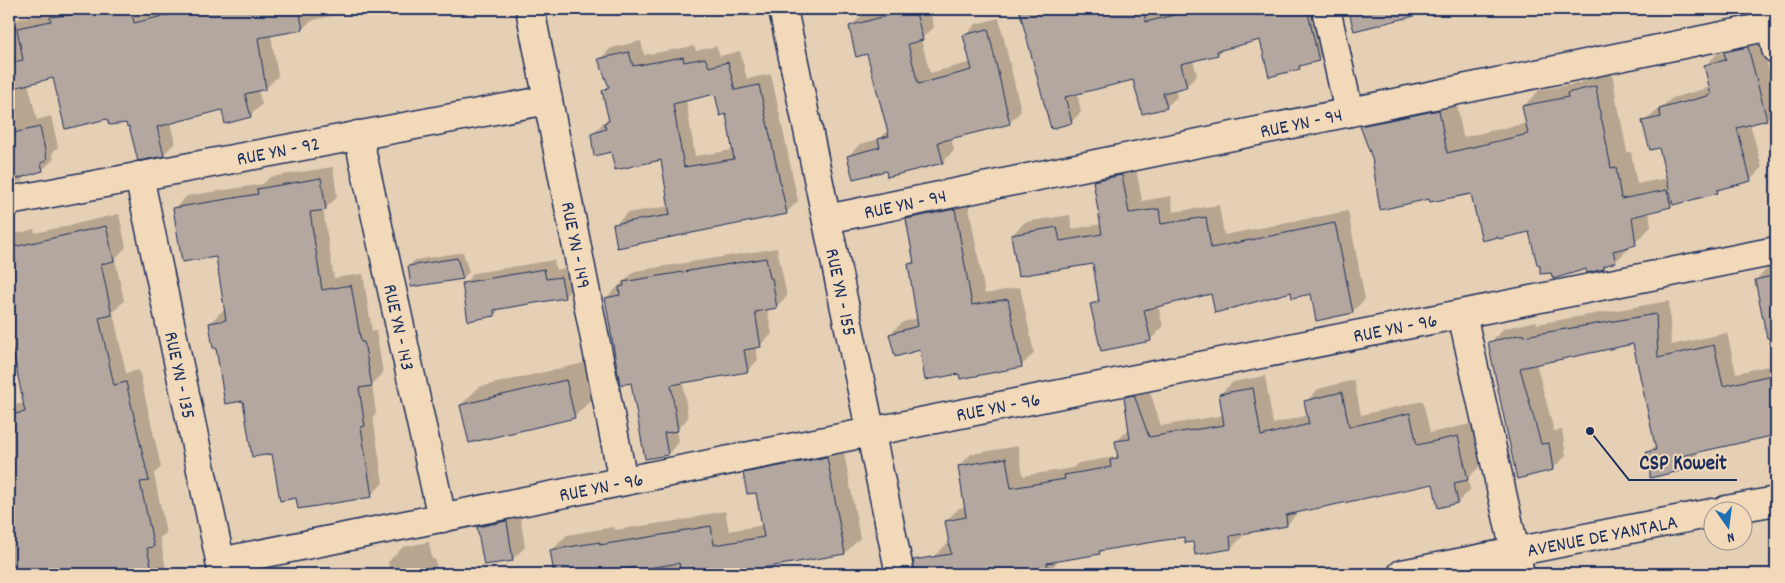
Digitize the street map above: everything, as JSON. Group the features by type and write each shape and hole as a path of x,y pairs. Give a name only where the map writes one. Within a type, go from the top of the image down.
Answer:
{"street":[{"name":"RUE YN - 149","path":"530,9 624,482"},
{"name":"RUE YN - 155","path":"783,9 900,574"},
{"path":"1326,9 1349,112"},
{"name":"RUE YN - 94","path":"827,218 1773,27"},
{"name":"RUE YN - 92","path":"9,201 548,100"},
{"name":"RUE YN - 143","path":"358,135 442,518"},
{"name":"RUE YN - 135","path":"139,176 222,568"},
{"name":"RUE YN - 96","path":"222,568 442,518 1776,251"},
{"path":"1462,314 1518,563"},
{"path":"1752,505 1776,500"},
{"name":"AVENUE DE YANTALA","path":"1402,574 1518,563 1702,516"}],"building":[{"path":"131,9 134,23 192,9 299,9 303,30 258,38 266,89 245,94 251,117 225,124 222,110 157,127 164,156 138,161 129,126 127,127 126,123 109,125 107,119 65,129 53,78 9,89 9,63 23,60 17,28 51,21 50,17"},
{"path":"915,9 923,40 908,44 918,84 972,70 963,35 988,29 1010,124 938,142 943,163 887,177 886,171 853,179 847,156 880,147 878,139 889,136 867,54 856,57 849,26"},
{"path":"1019,9 1143,9 1146,22 1198,9 1307,9 1319,61 1299,66 1300,69 1269,77 1260,40 1217,51 1218,55 1181,64 1187,87 1163,93 1167,108 1142,114 1133,80 1065,97 1072,123 1051,129"},
{"path":"1348,9 1413,9 1414,16 1354,31"},
{"path":"1748,47 1767,120 1737,128 1751,181 1717,190 1718,193 1673,205 1659,148 1650,150 1642,121 1661,117 1659,109 1711,95 1704,65 1726,60 1724,52"},
{"path":"629,52 633,66 683,57 684,62 705,58 709,67 728,62 735,90 759,85 787,214 617,248 613,224 670,215 661,160 615,170 611,152 594,156 591,134 606,129 604,123 609,121 602,91 609,87 598,59","holes":["715,94 720,116 726,114 734,159 684,167 673,104"]},
{"path":"1596,86 1611,168 1616,167 1621,199 1667,190 1671,207 1632,217 1636,245 1613,251 1616,262 1604,266 1604,269 1587,273 1586,269 1553,279 1551,273 1540,274 1540,265 1537,264 1529,232 1482,241 1471,194 1430,202 1429,199 1380,210 1372,158 1360,126 1439,110 1447,153 1528,134 1522,106 1568,97 1567,93"},
{"path":"40,127 47,160 41,163 43,171 9,181 9,134"},
{"path":"1122,175 1129,213 1159,209 1161,224 1206,217 1211,248 1335,223 1353,313 1316,321 1311,294 1292,298 1291,292 1215,313 1211,294 1144,310 1151,341 1101,351 1090,304 1099,302 1093,264 1018,276 1011,235 1057,227 1060,241 1102,234 1093,181"},
{"path":"321,178 326,210 310,212 322,290 351,285 361,342 364,342 372,386 359,388 365,426 361,427 372,497 298,509 296,498 280,501 272,454 252,457 243,401 225,404 216,348 213,348 209,323 226,320 216,257 182,262 173,208 258,194 257,189"},
{"path":"955,209 972,305 1008,299 1022,367 960,379 959,374 925,380 920,350 895,357 889,334 918,326 908,264 914,263 906,219"},
{"path":"106,226 114,261 101,264 112,315 99,318 114,385 126,382 149,481 140,482 154,547 147,548 153,574 12,574 9,559 9,415 25,412 9,330 9,248"},
{"path":"457,258 463,279 411,287 408,266"},
{"path":"766,258 770,278 772,278 777,308 755,312 761,347 744,350 748,372 671,385 678,431 664,433 668,455 645,459 631,383 620,385 605,298 620,295 619,287 624,286 623,282"},
{"path":"544,269 546,279 561,277 565,298 494,310 495,316 468,321 462,283"},
{"path":"1776,275 1776,337 1767,338 1755,280"},
{"path":"1656,314 1658,358 1714,345 1723,386 1776,374 1776,435 1681,456 1684,470 1650,478 1646,452 1656,450 1633,344 1520,368 1541,444 1549,443 1553,470 1517,479 1488,342 1523,334 1524,336"},
{"path":"566,380 575,418 469,443 460,405"},
{"path":"1253,388 1261,436 1309,424 1304,401 1342,392 1349,427 1410,413 1417,445 1458,436 1468,480 1454,483 1458,503 1438,508 1433,484 1286,515 1287,526 1230,536 1231,549 1195,555 1193,542 1185,543 1184,537 1099,551 1100,554 1047,563 1048,574 915,574 913,560 951,554 945,521 966,517 958,466 1006,458 1011,488 1065,479 1064,475 1111,467 1110,460 1118,458 1115,441 1130,439 1124,397 1134,395 1149,437 1224,425 1219,394"},
{"path":"827,457 845,554 727,574 681,574 679,563 637,570 636,567 594,574 554,574 550,550 600,542 600,545 711,526 714,545 764,537 756,493 747,494 743,473"},
{"path":"507,521 513,561 484,565 477,527"}],"place":[{"name":"CSP Koweit","path":"1590,431"}]}
